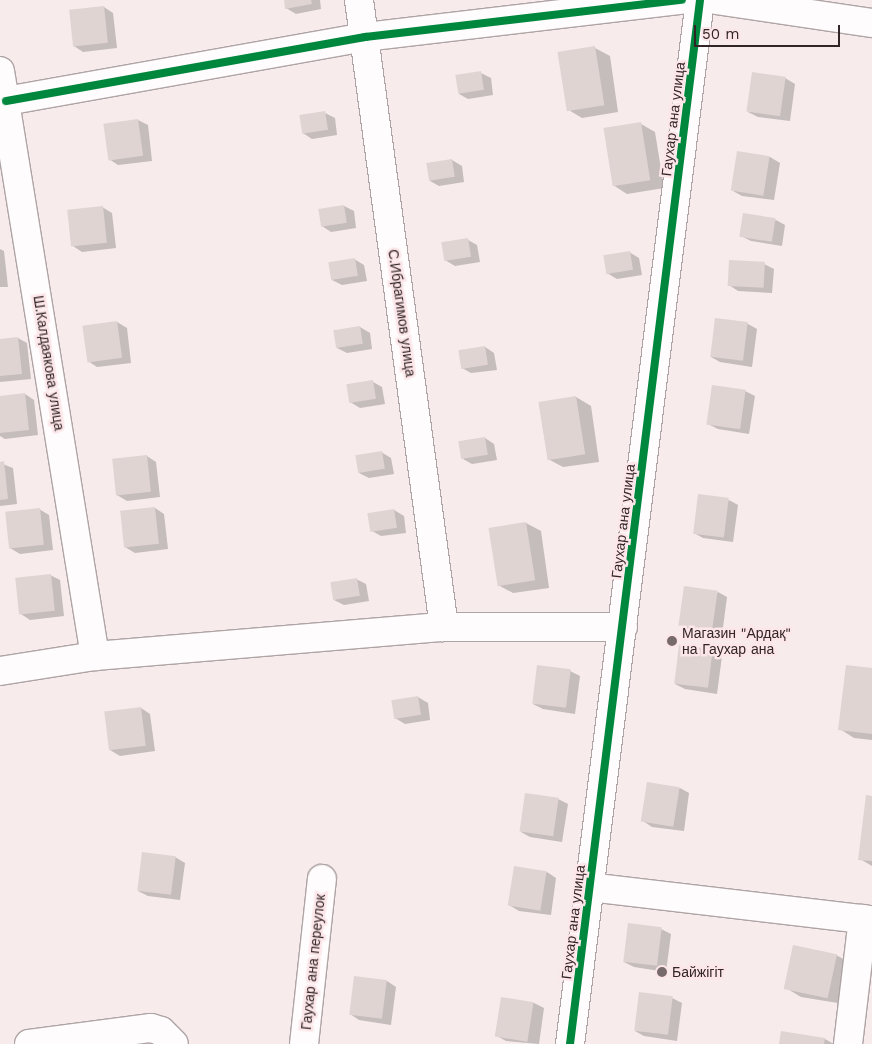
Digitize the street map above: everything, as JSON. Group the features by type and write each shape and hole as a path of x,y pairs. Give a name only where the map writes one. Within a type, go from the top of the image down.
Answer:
{"street":[{"name":"С.Ибрагимов улица","path":"359,0 444,627"},
{"path":"6,101 365,37 682,0"},
{"name":"Гаухар ана улица","path":"570,1044 700,0"},
{"path":"716,0 872,23"},
{"name":"Ш.Калдаякова улица","path":"0,71 95,656"},
{"path":"0,671 95,656 444,627 623,627"},
{"name":"Гаухар ана переулок","path":"304,1044 322,879"},
{"path":"589,887 868,919 848,1044"},
{"path":"29,1044 151,1028 161,1031 174,1044"}],"building":[{"path":"284,0 311,0 312,4 285,9"},
{"path":"104,6 108,43 73,46 69,10"},
{"path":"595,46 604,105 567,111 557,52"},
{"path":"481,71 484,90 458,94 455,75"},
{"path":"752,72 786,77 780,116 746,112"},
{"path":"325,111 328,130 302,134 299,115"},
{"path":"138,119 143,156 108,161 103,124"},
{"path":"641,122 650,180 613,186 603,128"},
{"path":"737,151 770,156 763,196 731,191"},
{"path":"452,159 455,177 429,181 426,163"},
{"path":"344,205 347,223 321,227 318,209"},
{"path":"103,206 107,243 71,247 67,210"},
{"path":"743,213 776,218 772,242 739,237"},
{"path":"468,238 471,257 444,261 441,242"},
{"path":"630,251 633,270 606,274 603,255"},
{"path":"355,258 358,276 331,280 328,262"},
{"path":"729,260 765,262 764,288 728,286"},
{"path":"715,318 748,322 743,361 710,357"},
{"path":"117,321 122,358 87,363 82,326"},
{"path":"360,326 363,344 336,348 333,330"},
{"path":"18,337 22,374 0,376 0,339"},
{"path":"485,346 488,365 461,369 458,350"},
{"path":"373,380 376,399 349,403 346,384"},
{"path":"712,385 746,390 740,429 706,425"},
{"path":"25,393 29,430 0,433 0,396"},
{"path":"576,396 585,454 548,460 538,402"},
{"path":"485,437 488,455 461,459 458,441"},
{"path":"382,451 385,469 358,473 355,455"},
{"path":"147,455 151,492 116,495 112,459"},
{"path":"4,461 8,499 0,500 0,462"},
{"path":"698,494 729,498 724,537 693,534"},
{"path":"155,507 159,544 124,547 120,511"},
{"path":"40,508 44,545 9,548 5,512"},
{"path":"394,509 397,528 370,532 367,513"},
{"path":"526,522 535,580 498,586 488,528"},
{"path":"51,574 55,611 19,615 15,578"},
{"path":"357,578 360,596 333,600 330,582"},
{"path":"684,586 718,591 712,630 678,626"},
{"path":"679,645 713,649 708,688 674,684"},
{"path":"537,665 571,669 566,708 532,704"},
{"path":"846,665 872,668 872,734 838,730"},
{"path":"418,696 421,715 394,719 391,700"},
{"path":"141,707 146,746 109,750 104,712"},
{"path":"647,782 680,787 673,827 641,822"},
{"path":"525,793 559,798 553,836 520,832"},
{"path":"866,795 872,796 872,861 858,860"},
{"path":"142,852 176,856 171,895 137,891"},
{"path":"514,866 547,871 540,911 508,906"},
{"path":"628,923 662,927 657,966 623,962"},
{"path":"793,945 837,954 828,998 784,989"},
{"path":"354,976 387,980 382,1019 349,1015"},
{"path":"639,992 673,996 668,1035 634,1031"},
{"path":"501,997 534,1002 527,1042 495,1037"},
{"path":"781,1031 825,1038 824,1044 779,1044"}],"cycle path":[{"path":"6,101 365,37 682,0"},
{"path":"570,1044 700,0"}],"place":[{"name":"Магазин \"Ардақ\" на Гаухар ана","path":"672,641"},
{"name":"Байжігіт","path":"662,972"}]}
